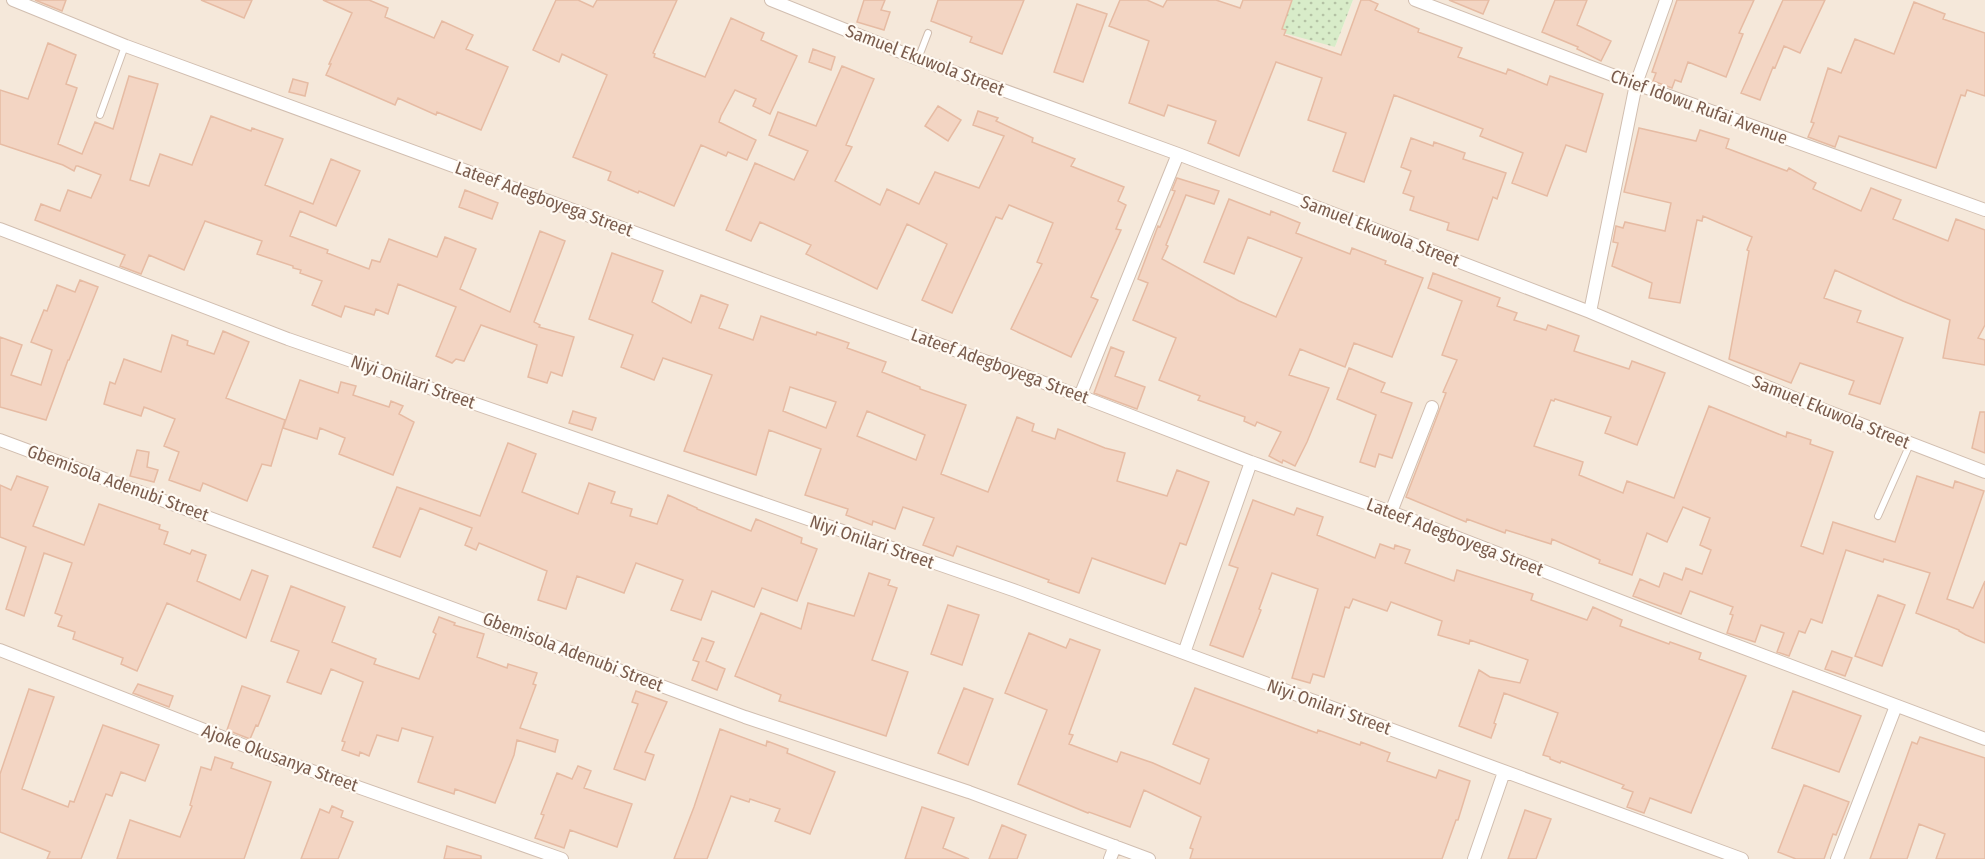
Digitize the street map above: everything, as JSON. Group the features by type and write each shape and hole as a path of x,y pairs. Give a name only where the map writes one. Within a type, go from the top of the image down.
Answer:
{"street":[{"name":"Lateef Adegboyega Street","path":"13,0 126,46 1391,512 1985,739"},
{"name":"Samuel Ekuwola Street","path":"771,0 918,59 1178,154 1590,312 1801,401 1985,472"},
{"name":"Chief Idowu Rufai Avenue","path":"1415,0 1636,84 1985,210"},
{"path":"1590,312 1636,84 1666,0"},
{"path":"1080,396 1178,154"},
{"name":"Niyi Onilari Street","path":"0,229 288,339 1016,591 1742,859"},
{"path":"1391,512 1432,407"},
{"name":"Gbemisola Adenubi Street","path":"0,440 745,717 969,792 1149,859"},
{"path":"1184,654 1251,462"},
{"name":"Ajoke Okusanya Street","path":"0,650 281,760 562,859"},
{"path":"1837,859 1896,706"},
{"path":"1474,859 1504,772"},
{"path":"1110,859 1115,846"}],"lane":[{"path":"918,59 928,33"},
{"path":"100,115 126,46"},
{"path":"1878,516 1910,444"}],"shaded area":[{"path":"0,0 1272,0 1335,47 1353,0 1985,0 1985,859 0,859"}],"green space":[{"path":"1272,0 1353,0 1335,47 1262,27"}],"building":[{"path":"35,0 66,0 62,11"},
{"path":"201,0 252,0 244,18"},
{"path":"323,0 369,0 388,8 385,17 434,38 442,21 473,35 466,49 508,67 481,130 437,112 436,115 398,98 395,105 326,75 352,13"},
{"path":"556,0 578,0 593,7 597,0 677,0 653,53 654,57 705,77 731,18 764,33 761,40 797,56 770,114 753,106 756,99 735,90 721,116 719,122 756,140 747,160 728,152 726,156 701,145 674,206 608,180 611,172 573,157 607,75 562,54 559,62 533,50"},
{"path":"864,0 885,0 881,10 890,12 884,30 857,22"},
{"path":"938,0 1024,0 1002,54 970,42 972,37 931,21"},
{"path":"1120,0 1147,0 1163,7 1167,0 1216,0 1240,8 1243,0 1292,0 1282,29 1286,30 1284,35 1341,55 1361,0 1369,0 1378,4 1375,10 1419,29 1418,32 1462,48 1458,57 1506,74 1508,69 1547,85 1550,76 1603,94 1586,152 1566,145 1547,196 1512,183 1523,153 1480,136 1483,129 1394,95 1364,182 1333,171 1346,133 1308,120 1322,78 1276,62 1239,156 1208,143 1216,121 1168,105 1164,116 1129,103 1149,41 1109,26"},
{"path":"1449,0 1489,0 1483,14"},
{"path":"1555,0 1587,0 1577,25 1611,41 1601,61 1577,49 1578,47 1542,32"},
{"path":"1677,0 1754,0 1739,33 1743,34 1726,77 1688,62 1681,82 1675,80 1672,88 1653,81 1656,73 1652,72"},
{"path":"1783,0 1825,0 1800,53 1784,46 1760,100 1741,93"},
{"path":"1914,2 1945,14 1943,19 1985,33 1985,96 1967,90 1965,96 1961,95 1936,168 1839,136 1835,147 1808,137 1814,123 1811,122 1828,68 1841,73 1855,39 1894,54"},
{"path":"1077,4 1107,14 1083,82 1054,72"},
{"path":"48,43 76,55 66,84 77,88 58,144 82,154 95,122 113,129 129,76 158,84 130,180 149,186 160,154 192,165 211,116 251,131 252,128 283,139 265,185 313,204 331,159 360,171 336,226 300,211 290,236 369,269 372,260 380,262 389,239 437,257 445,237 476,249 460,289 510,312 540,231 565,241 534,322 540,325 539,327 574,337 562,376 551,372 547,383 528,377 537,345 481,325 464,361 456,359 452,363 436,356 456,307 398,284 388,314 376,309 374,315 345,306 341,317 312,305 322,281 300,273 301,270 293,266 257,254 262,241 205,221 184,270 149,255 141,274 120,266 125,255 35,220 41,204 60,211 68,190 91,198 101,175 78,166 74,171 63,165 0,144 0,90 28,99"},
{"path":"813,49 835,57 831,70 809,62"},
{"path":"842,66 874,79 846,145 852,147 835,181 880,205 887,189 919,204 935,172 979,188 1004,136 973,125 978,111 998,118 996,121 1033,138 1032,142 1075,159 1071,166 1124,187 1118,201 1126,205 1116,229 1121,230 1091,297 1098,300 1071,357 1011,329 1042,264 1037,262 1053,223 1009,205 1002,219 996,217 952,313 922,300 947,244 907,224 877,289 806,254 811,245 760,222 751,241 726,230 755,163 794,180 808,151 769,135 778,112 816,126"},
{"path":"293,79 308,83 305,96 289,92"},
{"path":"938,106 961,120 948,141 925,126"},
{"path":"1639,128 1696,141 1700,130 1729,139 1726,148 1787,171 1789,168 1816,183 1813,189 1861,211 1871,188 1901,200 1893,219 1948,241 1956,219 1985,230 1985,325 1978,338 1985,340 1985,365 1943,358 1950,320 1835,270 1824,298 1861,311 1857,322 1903,338 1880,404 1849,394 1854,381 1800,363 1791,383 1729,359 1749,251 1747,250 1752,237 1703,216 1702,221 1697,220 1680,303 1649,298 1652,283 1612,266 1618,243 1613,242 1616,226 1623,228 1625,222 1665,231 1671,203 1624,192"},
{"path":"1411,138 1433,146 1434,142 1465,153 1463,159 1506,173 1497,199 1493,197 1478,240 1447,230 1449,223 1410,210 1414,197 1403,193 1411,171 1401,167"},
{"path":"1177,178 1219,191 1214,204 1186,195 1162,259 1239,301 1276,317 1302,258 1248,237 1234,274 1204,262 1229,199 1270,215 1271,211 1300,223 1296,233 1350,254 1352,248 1386,261 1385,264 1423,278 1392,357 1354,343 1345,367 1300,349 1289,375 1329,388 1295,466 1283,460 1282,463 1269,456 1281,432 1257,422 1255,426 1244,421 1245,417 1198,400 1200,396 1159,380 1176,338 1133,320 1148,283 1138,279 1158,226 1160,227 1175,191 1172,190"},
{"path":"465,190 498,203 492,219 459,207"},
{"path":"612,253 663,271 652,302 691,323 701,295 728,305 719,328 753,340 761,316 816,335 817,332 849,343 847,348 886,362 882,372 920,387 920,389 966,405 941,474 988,492 1017,417 1034,424 1032,431 1055,439 1058,429 1105,448 1125,453 1117,481 1167,496 1177,470 1209,482 1186,545 1180,543 1165,584 1092,558 1079,593 957,546 953,556 923,545 934,518 903,507 895,529 873,521 872,525 846,515 848,509 805,495 821,449 769,430 756,475 684,451 712,375 663,358 654,380 621,367 633,335 589,319","holes":["790,387 836,402 826,428 783,411","867,411 925,435 916,460 857,436"]},
{"path":"1433,273 1500,298 1497,306 1517,313 1514,320 1546,330 1548,325 1579,336 1574,351 1629,369 1632,361 1665,373 1637,445 1605,433 1611,417 1555,399 1551,400 1534,446 1583,462 1579,475 1623,493 1627,481 1674,498 1709,406 1786,437 1787,432 1811,440 1810,444 1833,452 1801,546 1823,554 1833,522 1895,542 1917,476 1953,488 1955,481 1984,491 1947,599 1973,608 1985,581 1985,643 1916,613 1930,573 1884,559 1883,562 1846,550 1822,623 1811,619 1805,633 1799,631 1789,656 1777,652 1784,633 1761,625 1755,642 1727,633 1733,607 1690,591 1681,614 1633,596 1640,579 1659,587 1664,573 1682,580 1686,568 1702,574 1711,550 1700,545 1710,518 1683,507 1667,542 1647,533 1632,575 1599,563 1600,560 1552,539 1551,544 1506,530 1505,533 1467,519 1466,522 1406,497 1446,393 1443,392 1457,360 1442,355 1462,301 1428,288"},
{"path":"80,280 98,287 46,420 0,407 0,337 22,345 11,375 41,385 52,350 31,342 57,285 75,292"},
{"path":"223,331 249,342 226,398 285,420 271,466 262,464 247,501 203,483 200,491 169,480 179,452 164,446 175,419 144,407 141,416 104,404 110,382 115,384 124,359 161,372 172,335 188,341 187,345 214,354"},
{"path":"1111,347 1124,352 1115,376 1145,387 1137,409 1094,393"},
{"path":"1349,368 1385,383 1381,392 1412,403 1392,458 1379,454 1375,467 1360,462 1376,415 1337,399"},
{"path":"300,380 338,393 341,382 356,386 353,395 389,407 391,401 403,406 399,414 414,422 393,475 339,454 345,438 320,428 317,439 283,428"},
{"path":"573,411 596,418 592,430 569,423"},
{"path":"1980,412 1985,412 1985,453 1972,448"},
{"path":"508,443 536,454 522,492 578,514 589,483 615,492 611,503 632,509 630,516 657,524 668,495 751,531 756,519 802,538 801,543 817,549 797,601 762,588 754,607 712,591 701,620 671,610 683,580 636,563 624,593 577,576 566,609 538,600 547,571 479,543 476,550 465,545 472,528 420,508 400,557 373,547 397,487 480,516"},
{"path":"137,450 149,452 147,467 158,470 154,482 130,476"},
{"path":"17,476 48,487 33,526 84,545 99,504 160,525 159,529 168,532 164,544 190,554 192,550 206,555 197,581 240,600 252,570 268,576 246,638 167,603 137,671 121,664 123,658 73,639 75,632 58,626 62,616 55,613 72,563 44,553 24,616 6,609 26,547 0,537 0,485 11,490"},
{"path":"1253,500 1294,515 1297,508 1323,517 1317,535 1375,558 1380,544 1394,549 1395,545 1410,550 1405,563 1454,581 1457,570 1533,594 1531,600 1587,620 1593,607 1622,620 1620,626 1701,653 1699,659 1746,676 1691,813 1650,798 1644,813 1627,807 1633,792 1622,788 1624,785 1543,755 1558,713 1504,693 1491,738 1459,726 1479,670 1490,677 1520,683 1528,660 1470,640 1469,644 1438,635 1442,621 1391,602 1387,611 1353,599 1349,608 1345,607 1324,677 1313,674 1310,683 1292,678 1318,589 1272,573 1243,657 1210,645 1238,568 1229,565"},
{"path":"869,573 890,580 888,585 897,588 872,660 908,672 886,736 779,701 781,695 735,676 761,613 801,629 808,603 854,616"},
{"path":"291,586 345,607 332,642 376,659 374,664 419,679 436,634 433,632 439,617 455,623 454,625 484,634 477,657 507,668 508,664 537,673 533,684 536,685 520,728 558,740 555,752 517,740 514,755 495,803 455,789 454,794 418,782 433,737 402,728 398,741 377,735 369,756 360,752 359,756 342,750 345,742 342,741 363,682 331,669 321,694 287,682 299,651 271,641"},
{"path":"1878,595 1905,605 1882,666 1855,656"},
{"path":"948,605 979,615 962,665 931,654"},
{"path":"1029,633 1066,648 1070,639 1100,650 1069,734 1073,735 1069,744 1117,762 1121,752 1153,763 1200,784 1209,759 1173,744 1195,688 1317,733 1318,730 1360,745 1361,742 1390,753 1387,761 1436,778 1439,770 1470,781 1458,820 1456,820 1442,859 1190,859 1193,849 1190,848 1201,817 1144,790 1130,827 1088,813 1018,784 1047,710 1005,693"},
{"path":"702,638 714,642 706,661 725,669 717,690 692,680 699,662 693,660"},
{"path":"1832,651 1852,658 1845,676 1825,669"},
{"path":"138,684 173,696 169,707 133,693"},
{"path":"242,686 270,696 250,739 227,730"},
{"path":"964,688 993,699 968,765 938,753"},
{"path":"29,689 54,697 22,789 68,807 70,801 74,802 103,725 159,745 145,781 121,772 112,796 106,794 81,859 47,859 50,852 0,832 0,774"},
{"path":"636,691 667,702 645,752 654,755 645,780 614,769 638,704 632,702"},
{"path":"1793,691 1861,716 1839,772 1772,748"},
{"path":"720,729 766,746 767,741 788,749 787,753 835,772 810,834 775,821 780,809 750,799 749,802 731,796 707,859 674,859"},
{"path":"1920,737 1985,758 1985,859 1936,859 1945,834 1919,824 1907,859 1870,859 1912,742 1917,744"},
{"path":"215,757 233,763 231,768 271,782 244,859 117,859 130,820 180,837 192,806 190,805 201,767 211,770"},
{"path":"578,766 591,771 584,788 632,804 617,847 570,830 564,848 535,838 544,815 541,814 557,773 572,779"},
{"path":"1804,785 1849,802 1824,859 1796,859 1778,852"},
{"path":"332,806 343,811 341,817 353,822 338,859 301,859 320,809 329,813"},
{"path":"922,807 954,818 943,848 969,859 905,859"},
{"path":"1525,810 1551,819 1536,859 1508,859"},
{"path":"1002,825 1026,835 1017,859 989,859"},
{"path":"447,846 481,856 481,859 444,859"}]}
